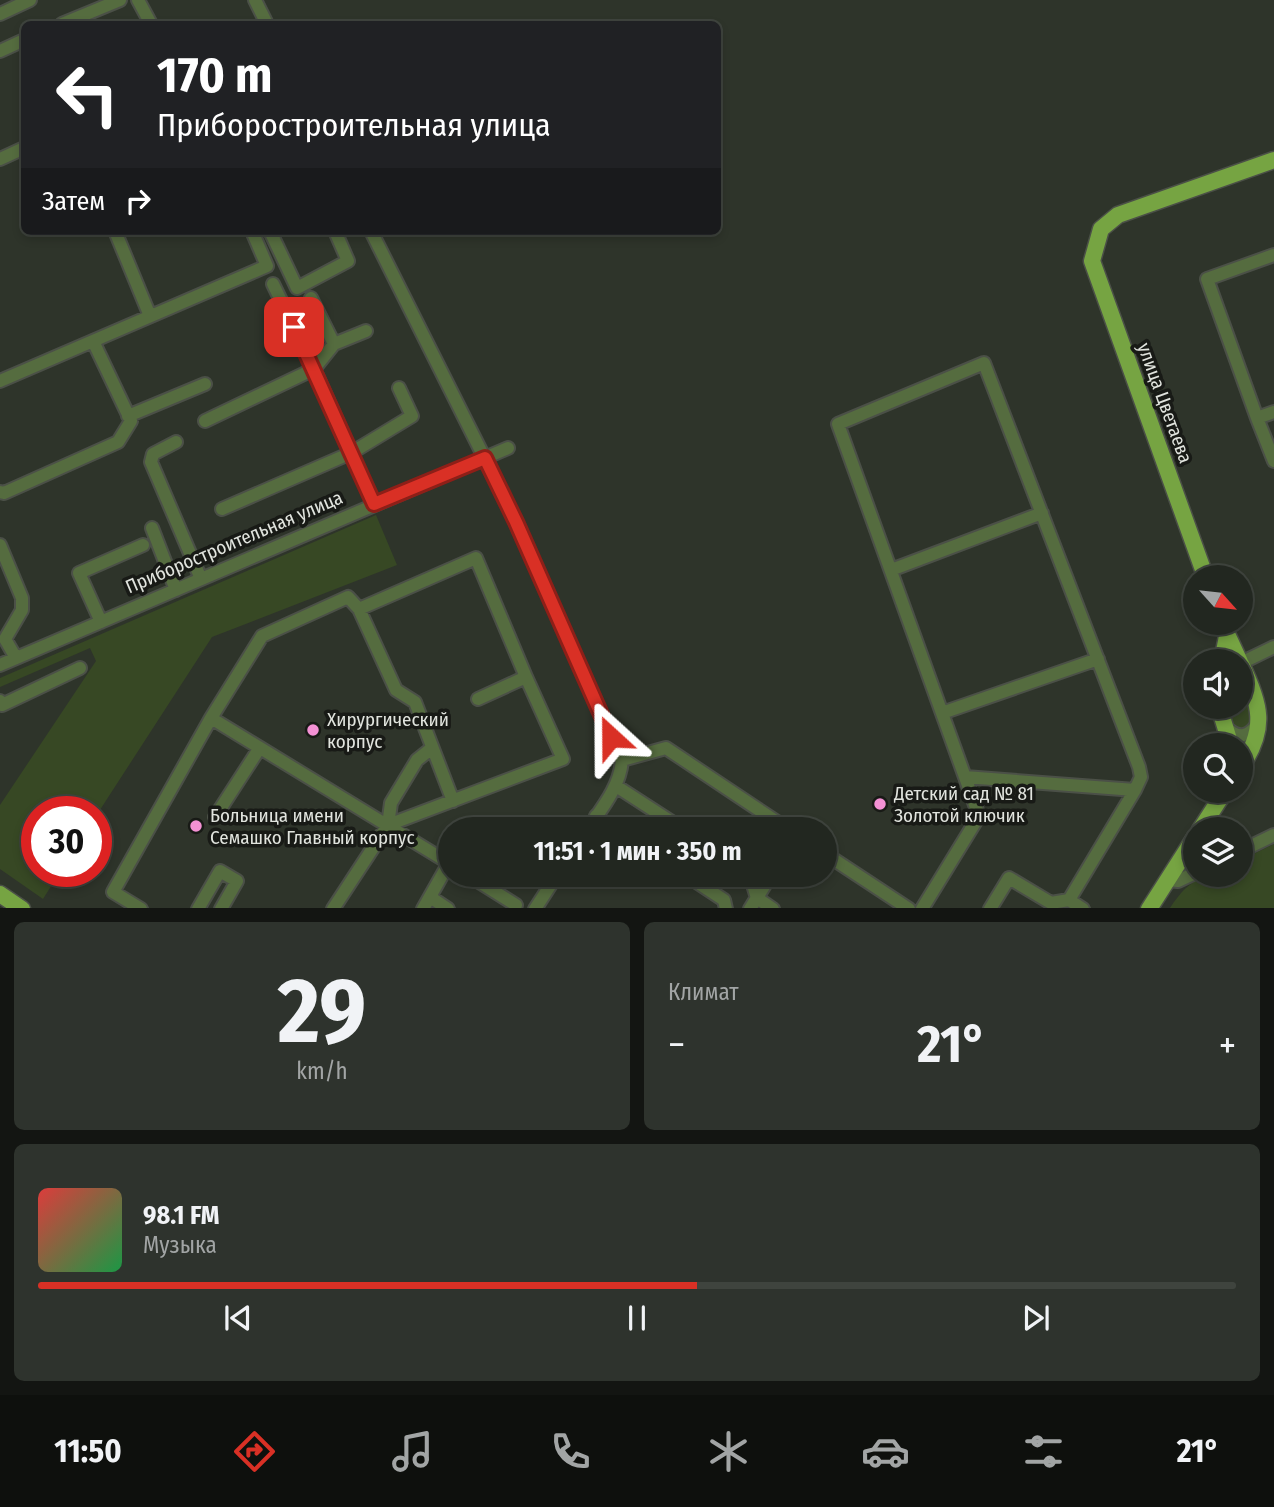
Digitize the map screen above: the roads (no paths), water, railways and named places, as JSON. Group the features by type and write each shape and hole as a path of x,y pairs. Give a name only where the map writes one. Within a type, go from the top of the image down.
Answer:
{"main road":[{"name":"улица Цветаева","path":"1201,565 1092,261 1101,229 1118,215 1274,160"},
{"path":"1253,697 1258,711 1257,740 1253,747"},
{"path":"1223,719 1228,733"},
{"path":"1149,908 1183,855"},
{"path":"0,894 22,908"}],"street":[{"path":"0,14 30,0"},
{"path":"69,21 120,0"},
{"path":"138,0 148,21"},
{"path":"255,0 266,21"},
{"path":"0,51 21,41"},
{"path":"0,159 21,149"},
{"path":"117,235 150,316"},
{"path":"0,381 267,265 254,235"},
{"path":"272,235 297,288 348,261 337,235"},
{"path":"373,235 516,522 622,760 621,774 616,786 596,817"},
{"path":"1273,455 1207,279 1274,256"},
{"path":"274,284 374,504"},
{"path":"311,298 334,344"},
{"path":"205,421 314,369 334,344 366,331"},
{"path":"0,492 5,493 118,442 131,421 93,341"},
{"path":"922,908 979,816 838,424 984,363 1141,777 1066,904"},
{"path":"128,416 205,384"},
{"path":"222,509 351,453 412,416 399,388"},
{"path":"1257,418 1274,412"},
{"path":"176,442 153,454 151,462 201,579"},
{"name":"Приборостроительная улица","path":"0,665 508,448"},
{"path":"891,570 1042,513"},
{"path":"152,528 176,590"},
{"path":"0,545 22,598 22,610 3,638 16,658"},
{"path":"101,622 79,573 142,545"},
{"path":"359,609 476,558 563,759 388,825"},
{"path":"141,908 113,892 211,718 262,636 348,597 359,609 396,690 415,702 453,801"},
{"path":"1253,660 1274,647"},
{"path":"942,713 1098,659"},
{"path":"0,701 2,705 80,668"},
{"path":"478,699 526,677"},
{"path":"211,718 438,856"},
{"path":"1226,727 1235,735 1241,736 1250,734 1258,723"},
{"path":"333,908 388,825 391,803 417,760 432,748"},
{"path":"622,760 666,748 770,817"},
{"path":"215,817 259,749"},
{"path":"965,777 1135,790"},
{"path":"616,786 664,817"},
{"path":"1253,845 1274,835"},
{"path":"837,861 909,908"},
{"path":"198,908 220,871 237,881 221,908"},
{"path":"990,908 1010,878 1051,903 1083,908"},
{"path":"1167,880 1183,879"},
{"path":"438,882 426,903 448,908"},
{"path":"487,887 516,905"},
{"path":"535,908 549,887"},
{"path":"704,887 724,900 726,908"},
{"path":"763,887 753,903 773,908"}],"place":[{"name":"Хирургический корпус","path":"313,730"},
{"name":"Детский сад № 81 Золотой ключик","path":"880,804"},
{"name":"Больница имени Семашко Главный корпус","path":"196,826"}]}
